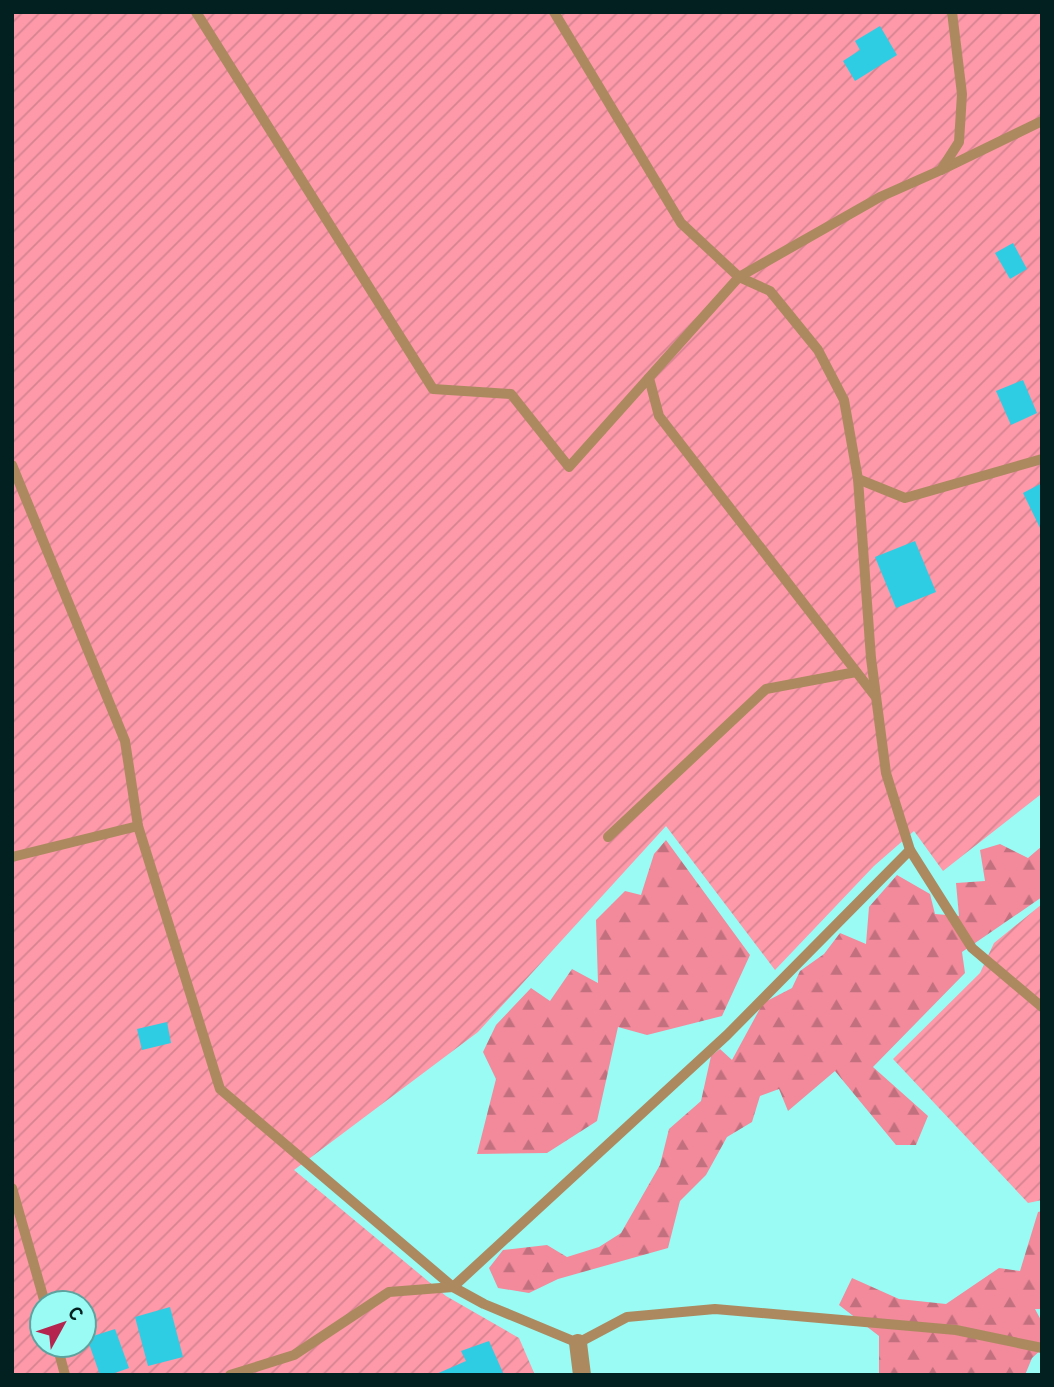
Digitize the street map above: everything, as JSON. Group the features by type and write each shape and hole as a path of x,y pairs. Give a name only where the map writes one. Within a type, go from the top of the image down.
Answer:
{"street":[{"path":"578,1343 582,1375"}],"lane":[{"path":"196,12 433,388 511,394 569,467 739,277 880,197 1042,121"},
{"path":"554,12 681,223 739,277 770,291 817,350 844,400 858,479 886,773 910,850 972,948 1042,1007"},
{"path":"941,170 959,142 962,94 952,12"},
{"path":"649,378 659,416 877,699"},
{"path":"858,479 905,498 1042,459"},
{"path":"12,465 125,741 138,826 220,1089 453,1287 484,1304 578,1343 627,1317 715,1309 956,1330 1042,1348"},
{"path":"608,837 766,689 856,672"},
{"path":"12,857 138,826"},
{"path":"230,1375 294,1355 389,1292 453,1287 727,1035 910,850"},
{"path":"12,1188 41,1289"}],"green space":[{"path":"666,840 750,955 722,1016 647,1035 618,1027 597,1121 547,1153 477,1154 496,1079 483,1052 496,1025 531,988 550,1001 572,969 598,983 596,920 625,891 641,895 654,854"},
{"path":"1000,844 1028,858 1042,846 1042,897 962,952 965,973 873,1067 928,1116 916,1145 896,1145 835,1071 788,1111 779,1089 760,1096 752,1122 727,1137 706,1175 680,1201 668,1248 558,1279 529,1293 498,1288 489,1268 503,1250 547,1245 567,1257 599,1247 621,1233 660,1165 669,1129 701,1101 711,1056 720,1049 732,1060 763,1003 792,988 800,971 824,954 840,933 866,944 869,907 897,875 930,894 935,914 959,916 956,883 985,881 980,850"},
{"path":"1042,1211 1042,1309 1035,1309 1042,1322 1042,1349 1032,1358 1025,1375 879,1375 879,1336 839,1305 852,1278 899,1299 946,1304 999,1268 1020,1271 1038,1212"}],"shaded area":[{"path":"12,12 1042,12 1042,797 1040,795 943,871 914,831 874,866 775,970 666,826 478,1032 294,1170 446,1296 519,1338 535,1375 12,1375"},
{"path":"1042,904 1042,1200 1028,1203 893,1059 980,973 994,943"}],"building":[{"path":"880,26 897,55 855,81 843,61 860,50 855,41"},
{"path":"1013,243 1027,269 1010,279 995,253"},
{"path":"1023,380 1037,413 1011,425 996,391"},
{"path":"1042,483 1042,532 1023,493"},
{"path":"915,541 936,592 896,608 875,557"},
{"path":"167,1022 171,1043 142,1050 137,1029"},
{"path":"170,1307 183,1357 148,1366 135,1317"},
{"path":"115,1329 129,1368 109,1375 100,1375 94,1359 98,1359 98,1334"},
{"path":"489,1341 504,1375 434,1375 466,1361 461,1351"}]}
